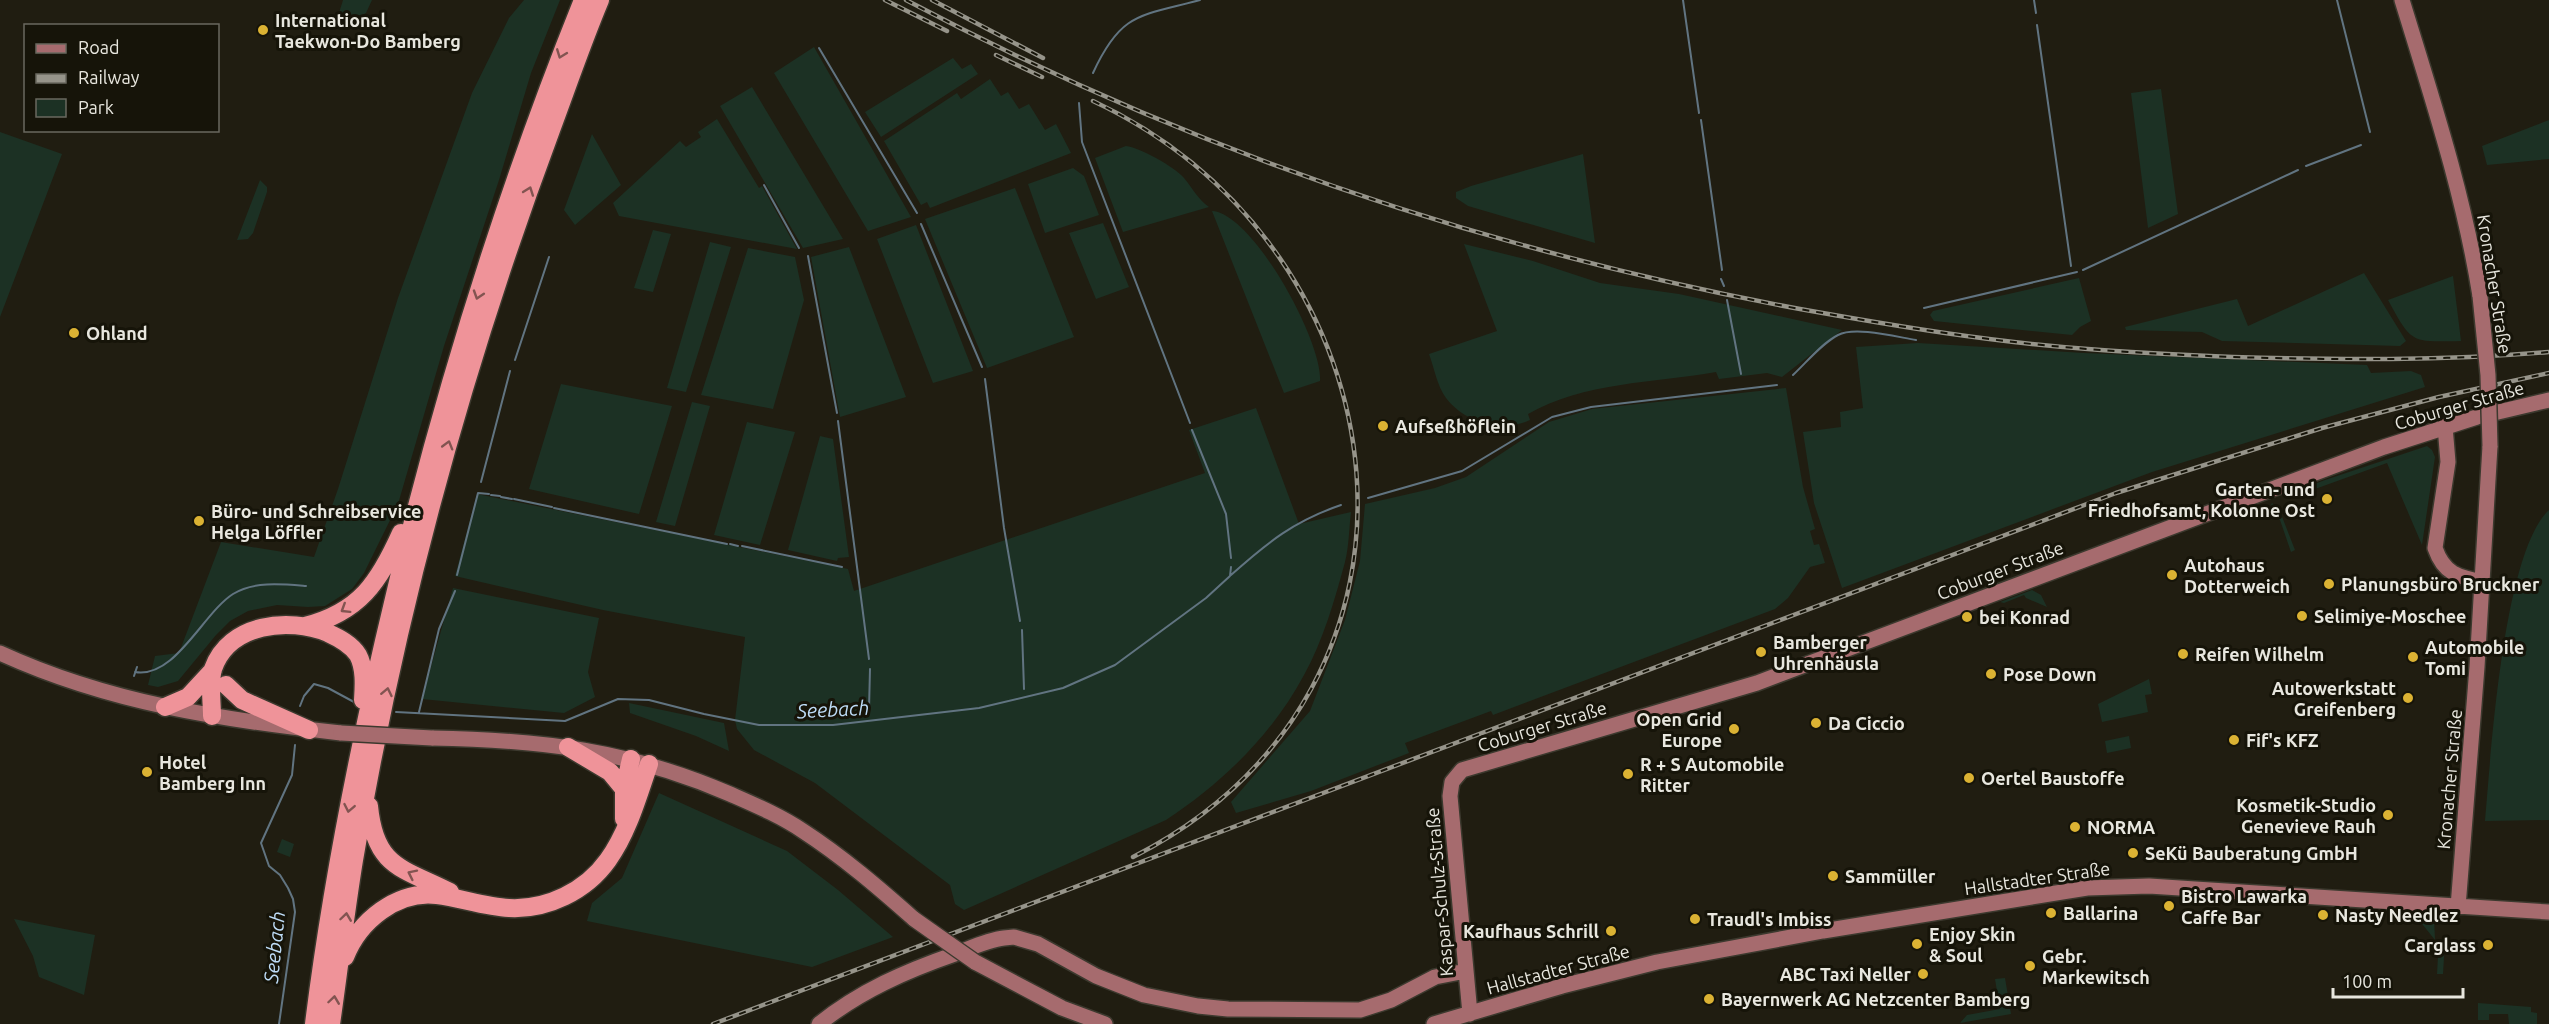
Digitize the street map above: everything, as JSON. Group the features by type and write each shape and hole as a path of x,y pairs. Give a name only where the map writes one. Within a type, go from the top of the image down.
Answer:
{"highway":[{"path":"502,244 543,102 583,0"},
{"path":"331,1024 354,861 404,588 404,560 419,496 448,389 502,244 600,0"},
{"path":"165,707 188,697 204,682 224,651 239,638 267,626 305,626 334,616 352,606 378,580 404,560 470,369 494,267"},
{"path":"314,1024 340,856 363,735 404,588"},
{"path":"305,626 342,639 357,653 363,674 363,735"},
{"path":"218,717 226,686 227,660 239,638"},
{"path":"213,670 218,717"},
{"path":"226,686 242,700 309,730"},
{"path":"568,747 610,772 624,789"},
{"path":"624,830 624,789 631,759"},
{"path":"338,975 347,952 362,928 390,905 422,895 465,899 510,908 552,903 566,896 595,876 607,861 624,830 649,764"},
{"path":"368,783 369,808 374,835 381,850 392,863 465,899"}],"street":[{"name":"Kronacher Straße","path":"2402,0 2467,222 2480,296 2488,375 2490,446 2483,582 2458,907"},
{"name":"Coburger Straße","path":"1462,770 1740,688 2445,426 2549,400"},
{"path":"2445,426 2448,462 2435,548 2446,569 2463,578 2483,582"},
{"path":"0,653 80,685 137,701 218,717 341,733 487,739 568,747 631,759 676,771 734,795 803,831 850,865 914,919 975,962 1053,1004 1105,1024"},
{"name":"Kaspar-Schulz-Straße","path":"1462,770 1452,782 1450,796 1470,1014"},
{"name":"Hallstadter Straße","path":"1434,1024 1562,986 1657,963 1823,931 2090,888 2149,886 2549,912"},
{"path":"819,1024 841,1006 892,978 945,957 1004,938 1014,937 1038,944 1096,976 1144,995 1198,1006 1228,1009 1360,1010 1391,1000 1435,977 1466,971"}],"green space":[{"path":"343,0 372,0 366,13 354,19 339,13"},
{"path":"524,0 560,0 531,73 499,180 444,346 398,504 364,573 352,589 325,606 277,605 248,611 230,621 216,635 178,681 158,687 148,685 155,656 179,653 221,542 314,557 338,489 398,298 472,93 509,18"},
{"path":"814,47 911,217 868,231 774,73"},
{"path":"953,58 962,69 971,64 978,74 881,137 865,112"},
{"path":"990,79 1001,96 1008,92 1019,109 1029,104 1045,130 1056,124 1071,153 930,208 927,202 921,205 884,141 957,93 961,99"},
{"path":"752,87 843,239 803,248 720,106"},
{"path":"2161,89 2178,214 2148,228 2131,93"},
{"path":"717,119 759,188 762,186 797,249 619,216 613,203 680,141 686,147 701,137 698,132"},
{"path":"2549,120 2549,159 2487,165 2482,146"},
{"path":"0,132 62,154 0,317"},
{"path":"592,134 621,185 575,225 564,210"},
{"path":"1126,146 1148,154 1173,168 1209,207 1123,232 1095,158"},
{"path":"1583,154 1595,243 1468,206 1456,198 1456,192 1471,186"},
{"path":"1073,168 1084,176 1099,215 1045,233 1028,184"},
{"path":"260,180 267,187 267,192 253,233 248,239 237,240"},
{"path":"1015,188 1074,337 987,368 925,219"},
{"path":"1212,211 1229,217 1247,233 1265,255 1298,311 1310,338 1318,363 1320,381 1284,393"},
{"path":"1103,223 1129,287 1096,299 1069,233"},
{"path":"916,225 973,371 933,383 877,239"},
{"path":"653,230 671,234 653,292 634,288"},
{"path":"710,242 731,247 686,392 667,388"},
{"path":"1464,244 1533,261 1600,283 1679,294 1842,330 1782,377 1767,373 1719,379 1716,372 1619,385 1572,395 1550,403 1528,414 1530,420 1519,424 1508,426 1485,423 1463,414 1446,398 1429,354 1497,331"},
{"path":"849,247 906,397 840,417 811,257"},
{"path":"748,248 795,257 804,300 773,409 701,395"},
{"path":"2364,273 2406,341 2400,346 2222,341 2202,332 2126,330 2125,327 2237,299 2248,326"},
{"path":"2453,276 2461,341 2422,340 2408,333 2388,300"},
{"path":"2079,278 2091,321 2072,335 1934,321 1930,315 1933,311"},
{"path":"1918,343 2084,353 2367,365 2371,373 2411,371 2421,375 2425,387 2152,472 1842,588 1814,503 1803,432 1841,427 1840,412 1863,408 1856,347"},
{"path":"561,384 672,406 639,514 529,489"},
{"path":"1786,388 1803,487 1815,529 1810,531 1814,545 1819,544 1825,563 1810,567 1788,598 1775,609 1493,715 1491,711 1405,743 1409,753 1311,791 1236,813 1231,802 1310,711 1345,620 1360,561 1365,504 1435,488 1466,477 1549,422 1592,409"},
{"path":"692,402 710,406 675,526 656,522"},
{"path":"1256,408 1299,524 1351,512 1346,556 1337,590 1323,634 1304,675 1277,718 1261,737 1226,774 1187,806 1166,820 964,910 955,904 950,885 815,783 754,750 737,729 735,720 745,637 603,610 455,576 477,494 848,569 854,591 1205,473 1189,430"},
{"path":"747,422 795,432 760,545 714,535"},
{"path":"820,436 833,439 849,557 838,558 837,561 788,550"},
{"path":"2427,446 2435,457 2422,545 2387,463 2293,497 2296,491"},
{"path":"2272,503 2279,509 2295,550 2291,552 2280,520 2267,513"},
{"path":"2549,510 2549,820 2485,821 2496,704 2510,610 2520,567 2533,533"},
{"path":"453,588 599,618 588,672 595,697 564,713 422,699"},
{"path":"2032,590 2041,595 2047,607 2024,595 2004,603 2000,602"},
{"path":"2149,679 2152,694 2145,695 2148,712 2102,722 2098,704"},
{"path":"629,703 724,723 729,751 696,736 630,713"},
{"path":"2129,736 2131,748 2107,753 2105,741"},
{"path":"659,793 787,851 838,890 893,937 812,967 587,921 592,903 622,878"},
{"path":"282,839 294,844 290,857 277,852"},
{"path":"2415,915 2434,918 2435,940"},
{"path":"14,919 95,935 84,995 39,977 33,956"},
{"path":"2439,939 2445,940 2443,974 2437,974"},
{"path":"2005,978 2011,1014 1960,1023 1967,1015 2000,1009 1995,979"},
{"path":"2478,1003 2531,1007 2531,1012 2537,1013 2537,1024 2509,1024 2508,1014 2489,1014 2489,1020 2478,1020"}],"waterway":[{"path":"1093,73 1103,53 1123,27 1147,14 1200,0"},
{"path":"1683,0 1699,113"},
{"path":"2034,0 2036,13"},
{"path":"2337,0 2370,132"},
{"path":"2037,25 2071,266"},
{"path":"819,48 917,213"},
{"path":"1079,103 1082,142 1190,423"},
{"path":"1701,120 1722,270"},
{"path":"2306,166 2361,145"},
{"path":"2083,270 2298,170"},
{"path":"764,185 799,248"},
{"path":"921,224 982,367"},
{"path":"808,256 837,413"},
{"path":"515,360 549,257"},
{"path":"1924,308 2077,272"},
{"path":"1721,279 1724,286"},
{"path":"1727,300 1741,374"},
{"path":"1793,375 1826,343 1845,333 1876,333 1916,340"},
{"path":"481,482 510,371"},
{"path":"985,379 1004,528 1020,621"},
{"path":"1368,498 1462,471 1552,417 1591,407 1777,385"},
{"path":"838,421 869,659"},
{"path":"1192,430 1226,514 1231,558"},
{"path":"457,575 478,493 489,494"},
{"path":"491,495 500,496"},
{"path":"501,497 512,499"},
{"path":"514,499 552,507"},
{"path":"1231,575 1257,552 1295,525 1341,505"},
{"path":"554,508 727,544"},
{"path":"730,544 738,546"},
{"path":"742,546 842,567"},
{"name":"Seebach","path":"396,712 565,721 618,699 649,700 759,725 833,725 979,708 1063,688 1115,665 1206,598 1230,576 1231,567"},
{"path":"135,672 149,671 163,665 176,655 222,603 233,594 250,587 268,584 306,586"},
{"path":"419,712 439,629 455,591"},
{"path":"1022,630 1024,689"},
{"path":"134,676 137,667"},
{"path":"869,709 870,669"},
{"name":"Seebach","path":"300,706 304,696 314,684 328,688 354,702"},
{"name":"Seebach","path":"279,1024 295,912 288,888 280,875 269,866 261,843 292,775 295,745"}],"railway":[{"path":"885,0 947,31"},
{"path":"906,0 1012,54 1120,103 1230,148 1341,189 1454,225 1568,257 1683,285 1800,309 1907,327 2052,346 2160,354 2351,359 2470,357 2549,352"},
{"path":"932,0 1043,58"},
{"path":"996,55 1042,77"},
{"path":"1093,101 1200,169 1280,258 1333,361 1356,472 1350,583 1311,689 1239,782 1133,857"},
{"path":"713,1024 2116,493 2322,428 2439,397 2549,373"}],"place":[{"name":"International Taekwon-Do Bamberg","path":"263,30"},
{"name":"Ohland","path":"74,333"},
{"name":"Aufseßhöflein","path":"1383,426"},
{"name":"Garten- und Friedhofsamt, Kolonne Ost","path":"2327,499"},
{"name":"Büro- und Schreibservice Helga Löffler","path":"199,521"},
{"name":"Autohaus Dotterweich","path":"2172,575"},
{"name":"Planungsbüro Bruckner","path":"2329,584"},
{"name":"Selimiye-Moschee","path":"2302,616"},
{"name":"bei Konrad","path":"1967,617"},
{"name":"Bamberger Uhrenhäusla","path":"1761,652"},
{"name":"Reifen Wilhelm","path":"2183,654"},
{"name":"Automobile Tomi","path":"2413,657"},
{"name":"Pose Down","path":"1991,674"},
{"name":"Autowerkstatt Greifenberg","path":"2408,698"},
{"name":"Da Ciccio","path":"1816,723"},
{"name":"Open Grid Europe","path":"1734,729"},
{"name":"Fif's KFZ","path":"2234,740"},
{"name":"Hotel Bamberg Inn","path":"147,772"},
{"name":"R + S Automobile Ritter","path":"1628,774"},
{"name":"Oertel Baustoffe","path":"1969,778"},
{"name":"Kosmetik-Studio Genevieve Rauh","path":"2388,815"},
{"name":"NORMA","path":"2075,827"},
{"name":"SeKü Bauberatung GmbH","path":"2133,853"},
{"name":"Sammüller","path":"1833,876"},
{"name":"Bistro Lawarka Caffe Bar","path":"2169,906"},
{"name":"Ballarina","path":"2051,913"},
{"name":"Nasty Needlez","path":"2323,915"},
{"name":"Traudl's Imbiss","path":"1695,919"},
{"name":"Kaufhaus Schrill","path":"1611,931"},
{"name":"Enjoy Skin & Soul","path":"1917,944"},
{"name":"Carglass","path":"2488,945"},
{"name":"Gebr. Markewitsch","path":"2030,966"},
{"name":"ABC Taxi Neller","path":"1923,974"},
{"name":"Bayernwerk AG Netzcenter Bamberg","path":"1709,999"}]}
